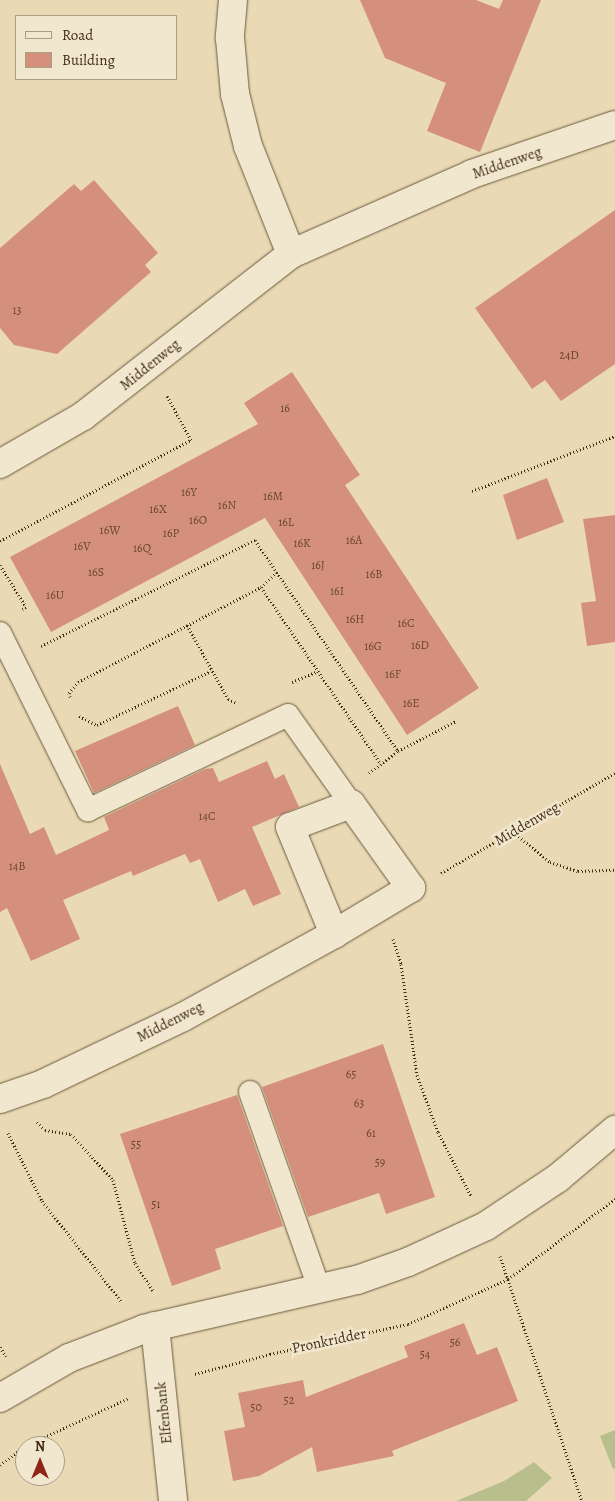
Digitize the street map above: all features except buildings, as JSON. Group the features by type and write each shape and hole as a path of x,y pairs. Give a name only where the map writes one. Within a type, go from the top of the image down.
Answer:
{"street":[{"path":"233,0 230,38 234,94 248,146 291,254"},
{"name":"Middenweg","path":"0,464 83,416 291,254 472,174 615,125"},
{"path":"334,934 290,828 347,799 411,888"},
{"name":"Middenweg","path":"10,1095 43,1084 183,1017 334,934 411,888"},
{"path":"0,1398 70,1358 159,1325 357,1280 408,1262 486,1226 558,1178 615,1130"},
{"name":"Elfenbank","path":"159,1325 161,1384 173,1501"}],"lane":[{"path":"0,633 88,810 288,716 347,799"},
{"path":"250,1092 319,1288"}],"path":[{"path":"0,541 190,440 150,365"},
{"path":"472,491 615,436"},
{"path":"13,660 255,540 398,751"},
{"path":"0,565 26,607 17,612"},
{"path":"72,701 69,693 78,682 261,586 277,572"},
{"path":"261,586 381,764"},
{"path":"187,625 228,698 239,704"},
{"path":"75,708 78,716 97,725 211,670"},
{"path":"283,686 318,671"},
{"path":"347,799 381,764 398,751 456,721"},
{"name":"Middenweg","path":"411,888 615,773"},
{"path":"513,832 550,862 578,871 615,870"},
{"path":"10,1095 45,1130 71,1134 113,1180 135,1263 147,1285 159,1325"},
{"path":"4,1126 42,1201 71,1241 108,1282 159,1325"},
{"name":"Pronkridder","path":"47,1436 161,1384 270,1354 408,1324 508,1279 615,1199"},
{"name":"Pronkridder","path":"0,1464 15,1453"}],"green space":[{"path":"615,1430 615,1468 613,1469 600,1436"},
{"path":"534,1462 552,1478 526,1501 456,1501 504,1481"}]}
